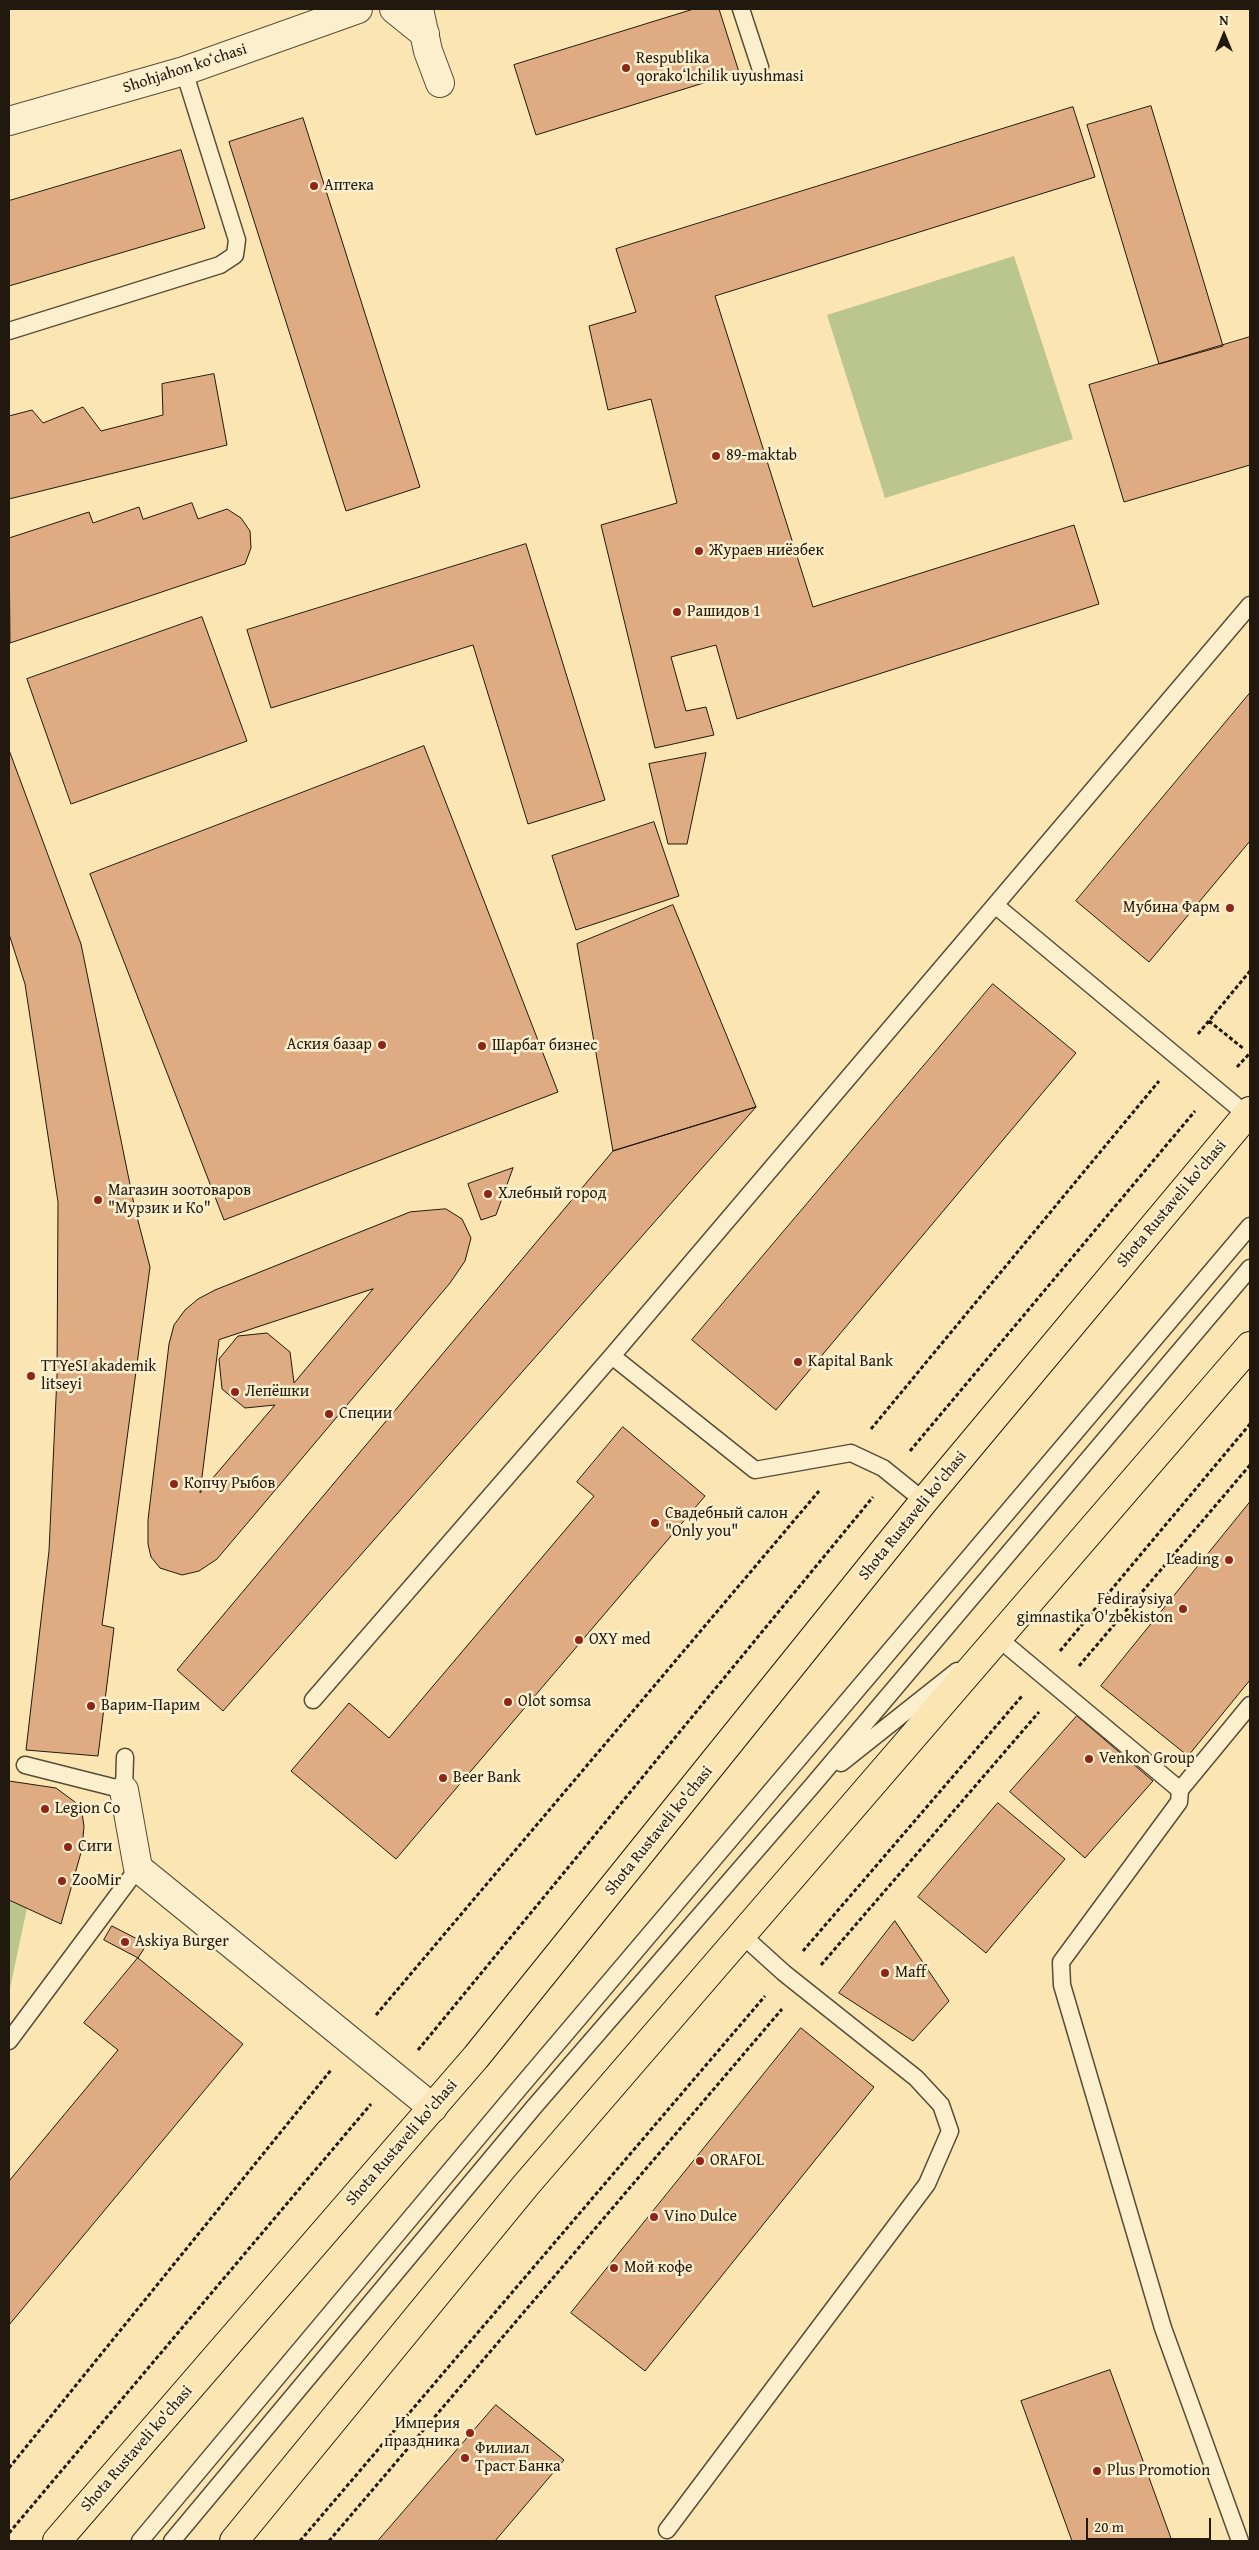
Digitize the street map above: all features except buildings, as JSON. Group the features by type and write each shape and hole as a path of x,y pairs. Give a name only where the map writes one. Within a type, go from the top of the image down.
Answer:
{"main road":[{"name":"Shota Rustaveli ko'chasi","path":"57,2541 433,2108 512,2014 924,1501 1248,1113"},
{"path":"234,2541 526,2185 1250,1346"}],"street":[{"name":"Shohjahon koʻchasi","path":"9,121 184,71 358,9"},
{"path":"394,9 422,21 428,51 440,83"},
{"path":"124,1790 138,1868 433,2108"}],"lane":[{"path":"741,9 760,67"},
{"path":"9,330 220,265 234,255 237,240 184,71"},
{"path":"313,1700 612,1356 1250,605"},
{"path":"995,906 1214,1089 1248,1113"},
{"path":"140,2541 523,2084 1250,1226"},
{"path":"172,2541 534,2107 812,1786 1250,1268"},
{"path":"612,1356 755,1470 851,1453 883,1468 924,1501"},
{"path":"812,1786 998,1638 1180,1790"},
{"path":"1240,2541 1162,2328 1062,1985 1060,1962 1179,1802 1180,1790 1250,1705"},
{"path":"25,1765 124,1790 125,1757"},
{"path":"9,2041 138,1868"},
{"path":"667,2530 927,2184 950,2131 941,2105 916,2078 742,1935"}],"path":[{"path":"1209,1021 1244,1049"},
{"path":"9,2533 394,2076 437,2028 890,1475 1214,1089 1250,1054"},
{"path":"329,2541 628,2188 1250,1465"},
{"path":"9,2468 396,1990"}],"green space":[{"path":"1014,256 1073,439 885,498 827,315"},
{"path":"9,1900 27,1908 9,1993"}],"place":[{"name":"Respublika qorakoʻlchilik uyushmasi","path":"626,68"},
{"name":"Аптека","path":"314,186"},
{"name":"89-maktab","path":"716,456"},
{"name":"Жураев ниёзбек","path":"699,551"},
{"name":"Рашидов 1","path":"677,612"},
{"name":"Мубина Фарм","path":"1230,908"},
{"name":"Аския базар","path":"382,1045"},
{"name":"Шарбат бизнес","path":"482,1046"},
{"name":"Хлебный город","path":"488,1194"},
{"name":"Магазин зоотоваров \"Мурзик и Ко\"","path":"98,1200"},
{"name":"Kapital Bank","path":"798,1362"},
{"name":"TTYeSI akademik litseyi","path":"31,1376"},
{"name":"Лепёшки","path":"235,1392"},
{"name":"Специи","path":"329,1414"},
{"name":"Копчу Рыбов","path":"174,1484"},
{"name":"Свадебный салон \"Only you\"","path":"655,1523"},
{"name":"Leading","path":"1229,1560"},
{"name":"Fediraysiya gimnastika O'zbekiston","path":"1183,1609"},
{"name":"OXY med","path":"579,1640"},
{"name":"Olot somsa","path":"508,1702"},
{"name":"Варим-Парим","path":"91,1706"},
{"name":"Venkon Group","path":"1089,1759"},
{"name":"Beer Bank","path":"443,1778"},
{"name":"Legion Co","path":"45,1809"},
{"name":"Сиги","path":"68,1847"},
{"name":"ZooMir","path":"62,1881"},
{"name":"Askiya Burger","path":"125,1942"},
{"name":"Maff","path":"885,1973"},
{"name":"ORAFOL","path":"700,2161"},
{"name":"Vino Dulce","path":"654,2217"},
{"name":"Мой кофе","path":"614,2268"},
{"name":"Империя праздника","path":"470,2433"},
{"name":"Филиал Траст Банка","path":"465,2458"},
{"name":"Plus Promotion","path":"1097,2471"}]}
